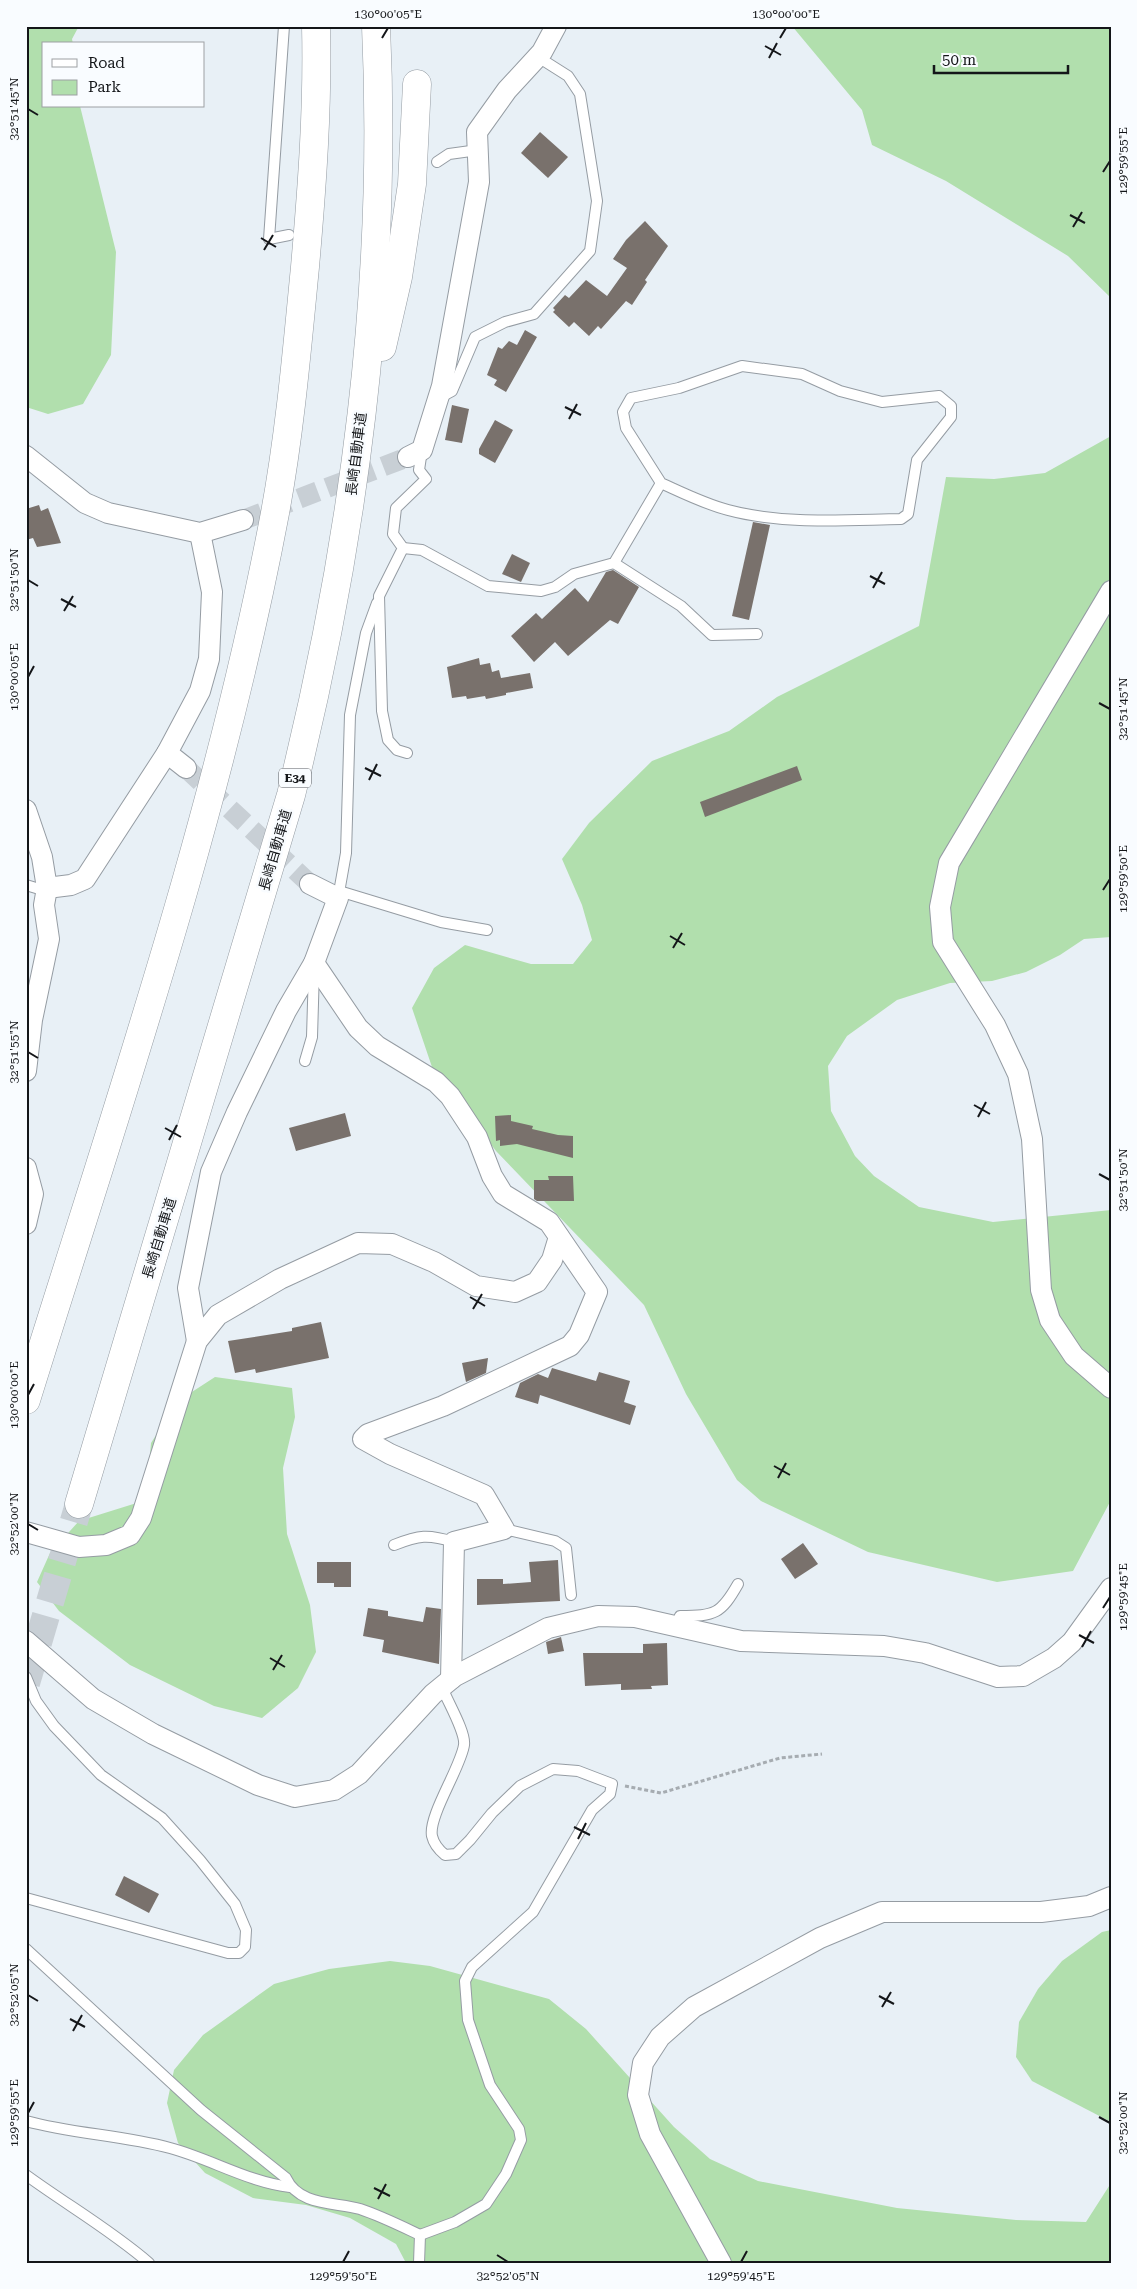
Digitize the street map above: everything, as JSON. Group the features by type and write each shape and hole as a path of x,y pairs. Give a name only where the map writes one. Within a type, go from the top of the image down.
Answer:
{"highway":[{"path":"26,1400 196,848 233,705 273,521 297,354 312,183 316,26"},
{"name":"長崎自動車道","path":"79,1504 291,795 314,703 335,601 355,473 370,336 378,186 376,26"},
{"path":"355,473 399,267 412,184 417,84"}],"street":[{"path":"415,453 438,398 479,182 477,132 507,90 538,57 556,26"},
{"path":"26,456 85,503 108,513 200,533 243,520"},
{"path":"46,889 85,879 167,753 200,691 209,659 212,592 200,533"},
{"path":"1111,591 949,863 940,907 943,942 994,1025 1018,1074 1032,1139 1041,1290 1050,1320 1074,1356 1111,1388"},
{"path":"167,753 186,768"},
{"path":"26,810 42,857 46,889 44,905 49,939 32,1020 26,1071"},
{"path":"197,1340 188,1288 211,1172 237,1112 286,1011 314,964 338,895 310,884"},
{"path":"314,964 358,1028 377,1046 436,1082 450,1096 477,1137 492,1176 504,1194 548,1222 597,1292 578,1335 570,1346 443,1406 368,1434 363,1438 390,1454 484,1494 504,1529 454,1542 446,1683"},
{"path":"26,1168 33,1194 26,1224"},
{"path":"26,1532 79,1547 106,1545 130,1535 141,1518 197,1340 218,1315 280,1279 358,1243 392,1244 434,1262 476,1286 515,1292 537,1282 552,1260 559,1237"},
{"path":"26,1641 93,1699 153,1734 249,1780 294,1797 334,1790 360,1774 446,1683 548,1628 598,1616 635,1617 741,1641 884,1646 925,1653 998,1677 1023,1676 1054,1658 1072,1642 1111,1588"},
{"path":"721,2263 650,2134 638,2095 643,2064 660,2037 694,2007 820,1938 882,1912 1040,1912 1089,1906 1111,1898"}],"lane":[{"path":"284,26 269,239 289,235"},
{"path":"438,398 452,391 475,337 505,322 534,314 590,251 596,201 580,94 568,76 538,57"},
{"path":"437,162 449,154 478,150"},
{"path":"742,366 802,374 840,391 882,402 939,396 951,406 951,417 917,460 908,514 901,520 795,520 729,511 698,500 661,483 626,428 623,412 631,398 679,388 742,366"},
{"path":"402,548 393,534 396,508 426,479 419,470 415,453"},
{"path":"402,548 422,550 488,586 541,591 555,587 574,574 614,563 661,483"},
{"path":"402,548 379,596 366,633 350,715 346,853 338,895 441,922 487,930"},
{"path":"614,563 681,606 712,635 757,634"},
{"path":"379,596 382,711 388,740 397,750 407,753"},
{"path":"26,885 46,889"},
{"path":"306,1061 312,1037 314,964"},
{"path":"504,1529 555,1541 566,1548 571,1595"},
{"path":"394,1545 413,1537 432,1535 454,1542"},
{"path":"675,1626 680,1616 706,1616 718,1612 738,1584"},
{"path":"26,1677 36,1701 54,1726 101,1775 162,1818 200,1860 235,1904 246,1930 245,1947 239,1953 228,1953 26,1898"},
{"path":"26,2121 128,2137 172,2148 271,2184 290,2186 315,2201 359,2209 420,2235 455,2222 486,2204 506,2174 521,2140 519,2129 490,2085 468,2020 465,1981 472,1967 533,1912 592,1810 610,1794 612,1784 578,1771 553,1769 520,1786 492,1813 456,1854 445,1855 436,1848 431,1835 438,1811 464,1744 446,1683"},
{"path":"26,1950 201,2110 286,2178 290,2186"},
{"path":"26,2175 71,2208 128,2245 149,2263"},
{"path":"419,2263 420,2235"}],"path":[{"path":"612,1784 661,1793 780,1758 822,1754"}],"green space":[{"path":"26,26 79,26 72,39 73,42 42,42 42,108 80,108 116,252 111,355 83,404 48,414 26,407"},
{"path":"792,26 1111,26 1111,298 1068,256 946,181 872,145 862,110"},
{"path":"1111,436 1111,937 1084,939 1060,955 1026,972 992,981 950,983 897,1000 847,1036 828,1066 831,1111 855,1156 874,1176 919,1207 993,1222 1111,1210 1111,1500 1073,1571 997,1582 868,1552 761,1501 737,1480 686,1394 644,1305 496,1151 432,1067 412,1008 434,968 465,945 531,964 573,964 592,940 582,905 562,859 589,823 652,761 729,731 777,697 919,626 946,477 994,479 1045,473"},
{"path":"215,1377 292,1388 295,1417 283,1468 287,1534 310,1605 316,1652 298,1688 262,1718 214,1706 130,1665 59,1611 37,1582 50,1553 79,1521 143,1501 148,1477 151,1443 178,1401"},
{"path":"1111,1930 1111,2122 1032,2081 1016,2057 1019,2022 1038,1989 1062,1961 1102,1932"},
{"path":"390,1961 430,1966 549,1999 586,2029 674,2127 710,2159 758,2181 897,2208 1016,2220 1086,2222 1111,2183 1111,2263 406,2263 396,2244 350,2218 306,2205 253,2198 205,2173 178,2143 167,2103 174,2070 203,2035 274,1984 329,1969"}],"building":[{"path":"540,132 568,157 548,178 521,153"},
{"path":"645,221 668,246 645,280 647,282 632,305 626,301 601,329 598,326 589,336 574,322 569,327 553,312 555,310 553,308 565,295 569,298 586,280 607,296 627,268 613,259 626,240"},
{"path":"525,330 537,337 506,392 494,385 497,380 487,375 498,347 502,349 509,341 517,345"},
{"path":"452,405 469,409 462,443 445,440"},
{"path":"495,420 513,430 495,463 479,454 479,449"},
{"path":"39,505 41,511 48,508 61,543 37,547 33,538 26,540 26,509"},
{"path":"753,522 770,525 749,620 732,616"},
{"path":"512,554 530,563 521,582 502,574"},
{"path":"613,570 639,587 618,624 610,620 568,656 555,642 534,662 511,636 536,613 542,619 575,588 588,602 606,572"},
{"path":"479,658 480,665 490,663 492,672 499,670 501,678 530,673 533,688 486,699 485,696 467,699 466,696 452,698 447,667"},
{"path":"797,766 802,780 705,817 700,802"},
{"path":"345,1113 351,1136 296,1151 289,1128"},
{"path":"511,1115 511,1121 533,1126 532,1129 558,1135 573,1136 573,1158 517,1144 500,1146 500,1140 496,1141 495,1116"},
{"path":"548,1176 573,1176 574,1201 537,1201 534,1199 534,1180 549,1180"},
{"path":"321,1322 329,1358 256,1373 255,1369 235,1373 228,1341 292,1331 292,1328"},
{"path":"488,1358 486,1373 466,1382 462,1363"},
{"path":"552,1368 596,1381 599,1372 630,1381 624,1402 636,1406 630,1425 540,1395 538,1404 515,1397 520,1383 538,1374 548,1378"},
{"path":"803,1543 818,1564 795,1579 781,1559"},
{"path":"558,1560 560,1601 477,1605 477,1579 503,1579 503,1584 531,1582 529,1562"},
{"path":"317,1562 351,1562 351,1587 334,1587 334,1583 317,1583"},
{"path":"426,1607 441,1609 439,1664 382,1652 384,1640 363,1636 368,1608 388,1611 388,1616 423,1622"},
{"path":"561,1637 564,1651 548,1654 546,1642"},
{"path":"667,1643 668,1685 651,1686 652,1689 621,1690 621,1684 585,1686 583,1653 643,1653 643,1644"},
{"path":"124,1876 159,1894 149,1913 115,1895"}],"tunnel":[{"path":"243,520 408,457"},
{"path":"186,768 310,884"},
{"path":"26,1683 79,1504"}]}
